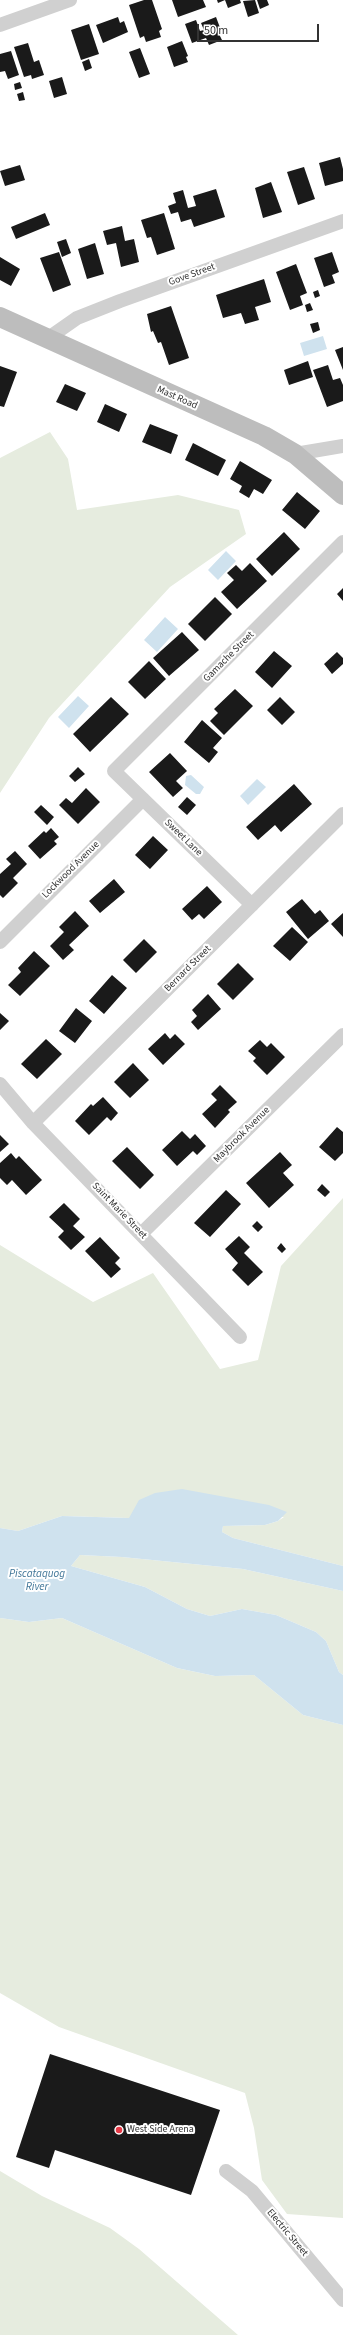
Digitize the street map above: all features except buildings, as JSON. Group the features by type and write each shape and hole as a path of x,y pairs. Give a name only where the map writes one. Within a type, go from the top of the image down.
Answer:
{"main road":[{"name":"Mast Road","path":"0,317 264,436 295,454 343,494"}],"street":[{"path":"0,25 70,0"},
{"name":"Gove Street","path":"47,339 77,318 343,221"},
{"path":"295,454 343,446"},
{"name":"Gamache Street","path":"114,771 343,542"},
{"name":"Sweet Lane","path":"114,771 252,905"},
{"name":"Lockwood Avenue","path":"0,942 143,799"},
{"name":"Bernard Street","path":"34,1123 343,814"},
{"name":"Maybrook Avenue","path":"141,1234 343,1035"},
{"name":"Saint Marie Street","path":"0,1084 34,1123 240,1337"},
{"name":"Electric Street","path":"226,2171 252,2191 343,2300"}],"shaded area":[{"path":"50,432 68,459 77,510 178,495 239,510 246,534 170,587 49,718 0,793 0,458"},
{"path":"343,1198 343,1566 233,1538 222,1532 223,1526 265,1525 278,1521 284,1517 129,1518 62,1516 18,1531 0,1528 0,1245 93,1302 153,1273 220,1369 258,1360 281,1266"},
{"path":"80,1555 122,1557 243,1569 343,1591 343,1675 339,1672 326,1641 316,1632 276,1615 242,1609 210,1616 187,1609 145,1587 71,1566"},
{"path":"0,1618 29,1622 62,1618 177,1668 215,1676 254,1675 303,1715 343,1725 343,2218 287,2214 262,2180 254,2128 245,2093 59,2027 0,1993"},
{"path":"0,2171 42,2196 110,2228 139,2249 238,2335 0,2335"}],"water":[{"path":"323,336 327,349 304,356 300,343"},
{"path":"226,551 236,561 218,580 208,570"},
{"path":"165,617 178,629 157,652 144,640"},
{"path":"78,696 89,706 69,728 58,717"},
{"path":"191,775 204,787 200,794 196,794 185,785 186,776"},
{"path":"257,779 266,787 248,805 240,796"},
{"name":"Piscataquog River","path":"182,1489 269,1505 287,1512 278,1521 265,1525 223,1526 222,1532 233,1538 343,1566 343,1591 243,1569 122,1557 80,1555 71,1566 145,1587 187,1609 210,1616 242,1609 276,1615 316,1632 326,1641 339,1672 343,1675 343,1725 303,1715 254,1675 215,1676 177,1668 62,1618 29,1622 0,1618 0,1528 18,1531 62,1516 129,1518 139,1500 155,1493"}],"place":[{"name":"West Side Arena","path":"119,2130"}]}
